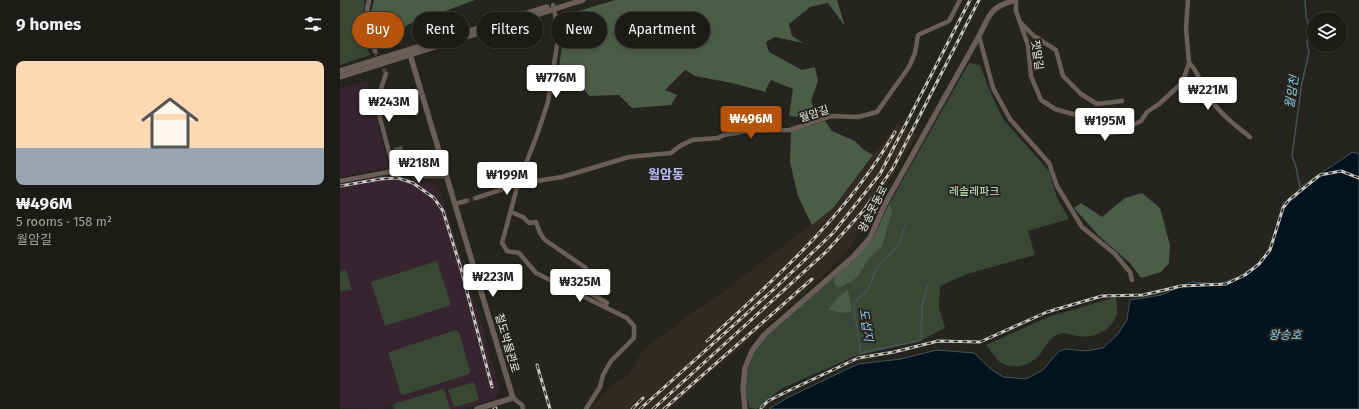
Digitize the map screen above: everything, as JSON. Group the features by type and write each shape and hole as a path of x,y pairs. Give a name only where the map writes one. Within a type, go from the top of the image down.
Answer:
{"street":[{"path":"369,0 365,21 375,51"},
{"path":"554,7 570,0"},
{"path":"340,77 409,53 554,7 583,0"},
{"name":"월암길","path":"476,198 518,184 562,177 629,157 671,153 680,146 698,139 718,138 724,135 747,131 790,130 831,116 858,117 877,112 910,67 918,35 950,21 960,0"},
{"name":"잿말길","path":"1016,0 1016,11 1028,44 1030,76 1041,100 1055,109 1076,115 1094,130 1105,134 1118,132 1141,121 1147,112 1159,104 1182,82 1189,63 1186,28 1188,0"},
{"name":"왕송못동로","path":"745,409 743,388 745,368 752,351 764,335 853,257 870,238 885,204 979,36 989,14 1000,5 1016,0"},
{"path":"554,7 559,33 548,102 537,136 518,184 502,243 507,251 519,253 536,273 606,305"},
{"path":"1020,21 1034,36 1056,50 1063,76 1081,94 1097,104 1122,101"},
{"path":"979,36 993,88 1010,119 1049,163 1057,186 1082,227 1115,254 1130,272 1132,280"},
{"path":"340,71 409,53"},
{"name":"철도박물관로","path":"409,53 513,398"},
{"path":"1189,63 1194,67 1205,92 1221,114 1250,137"},
{"path":"386,74 376,103 394,171"},
{"path":"340,182 394,171 426,176 445,176"},
{"path":"455,204 466,201"},
{"path":"511,212 522,217 529,223 536,222 540,233 545,240 586,268 582,279 592,294 627,318 634,326 634,338 611,361 603,375 600,387 586,409"},
{"path":"476,409 513,398 522,404 523,409"}],"shaded area":[{"path":"367,82 389,167 340,177 340,88"},
{"path":"897,124 917,135 850,247 820,279 669,409 590,409 613,385 629,375 643,350 696,310 711,301 833,208"},
{"path":"393,174 417,182 438,185 476,304 500,390 496,398 464,409 391,409 390,405 385,407 385,409 340,408 340,184"}],"green space":[{"path":"340,0 364,0 365,4 363,12 352,12 352,48 367,48 370,55 340,65"},
{"path":"374,0 475,0 442,12 412,12 412,23 407,25 404,29 404,12 371,12"},
{"path":"615,0 837,0 845,26 828,3 810,7 789,24 792,36 803,43 775,37 766,42 769,52 802,70 815,67 818,81 811,101 816,114 801,117 789,116 793,89 771,80 766,92 732,83 695,76 685,70 665,90 677,95 671,105 632,108 619,95 589,96 571,72 559,67 562,48 607,48 607,12 575,12"},
{"name":"레솔레파크","path":"969,63 980,65 1003,119 1049,171 1057,198 1069,219 1028,231 1035,255 967,274 940,286 939,307 945,328 918,342 855,356 781,389 757,409 750,408 747,398 746,379 751,361 760,344 766,336 856,258 873,239 889,204"},
{"path":"825,121 832,131 855,141 864,150 873,155 833,208 812,225 798,196 790,162 791,132"},
{"path":"402,146 406,160 420,156 425,174 399,168 394,148"},
{"path":"1142,193 1160,208 1170,245 1169,263 1161,272 1141,278 1130,263 1099,236 1074,208 1081,203 1102,217 1125,198"},
{"path":"889,204 892,210 882,247 871,257 857,277 840,288 836,286 834,282 835,276 873,239"},
{"path":"437,261 451,305 385,326 371,282"},
{"path":"346,270 352,290 340,291 340,272"},
{"path":"848,290 852,311 844,313 828,310 837,298"},
{"path":"1116,297 1117,312 1112,324 1108,328 1102,332 1083,337 1064,333 1056,335 1048,342 1041,353 1033,361 1028,363 1017,366 1005,365 998,360 986,345 1048,317"},
{"path":"456,330 459,332 470,371 469,374 403,395 401,394 389,352"},
{"path":"474,382 479,400 454,407 448,390"},
{"path":"444,389 450,409 395,409 393,404"}],"water":[{"name":"왕송호","path":"1353,152 1359,154 1359,409 769,409 789,397 858,364 901,359 937,350 974,353 992,370 1003,377 1026,379 1043,370 1058,352 1065,349 1085,351 1103,348 1118,334 1127,320 1130,300 1161,295 1192,282 1219,284 1238,277 1262,261 1275,235 1283,203 1296,197 1300,187"}],"waterway":[{"name":"월암천","path":"1300,187 1292,156 1302,82 1309,53 1307,42 1310,30 1306,16 1305,0"},
{"name":"도섭지","path":"905,225 900,242 888,257 878,265 867,291 853,304 861,353 921,340 922,305 928,285"}],"tunnel":[{"path":"375,51 386,74"},
{"path":"466,201 476,198"}],"railway":[{"path":"640,409 773,290 833,233 880,174 970,0"},
{"path":"653,409 827,251 863,211 893,168 979,0"},
{"path":"707,341 785,269 833,218 876,162 895,132"},
{"path":"761,408 768,401 858,358 894,352 938,341 980,342 1047,312 1102,296 1143,295 1181,286 1226,284 1245,275 1259,264 1270,250 1283,208 1289,200 1320,175 1341,171 1359,178"},
{"path":"340,186 380,179 398,178 413,183 434,198 443,211 461,269 492,387"},
{"path":"664,409 812,279"},
{"path":"537,365 550,409"},
{"path":"632,409 643,398"}],"district":[{"name":"월암동","path":"666,174"}]}
